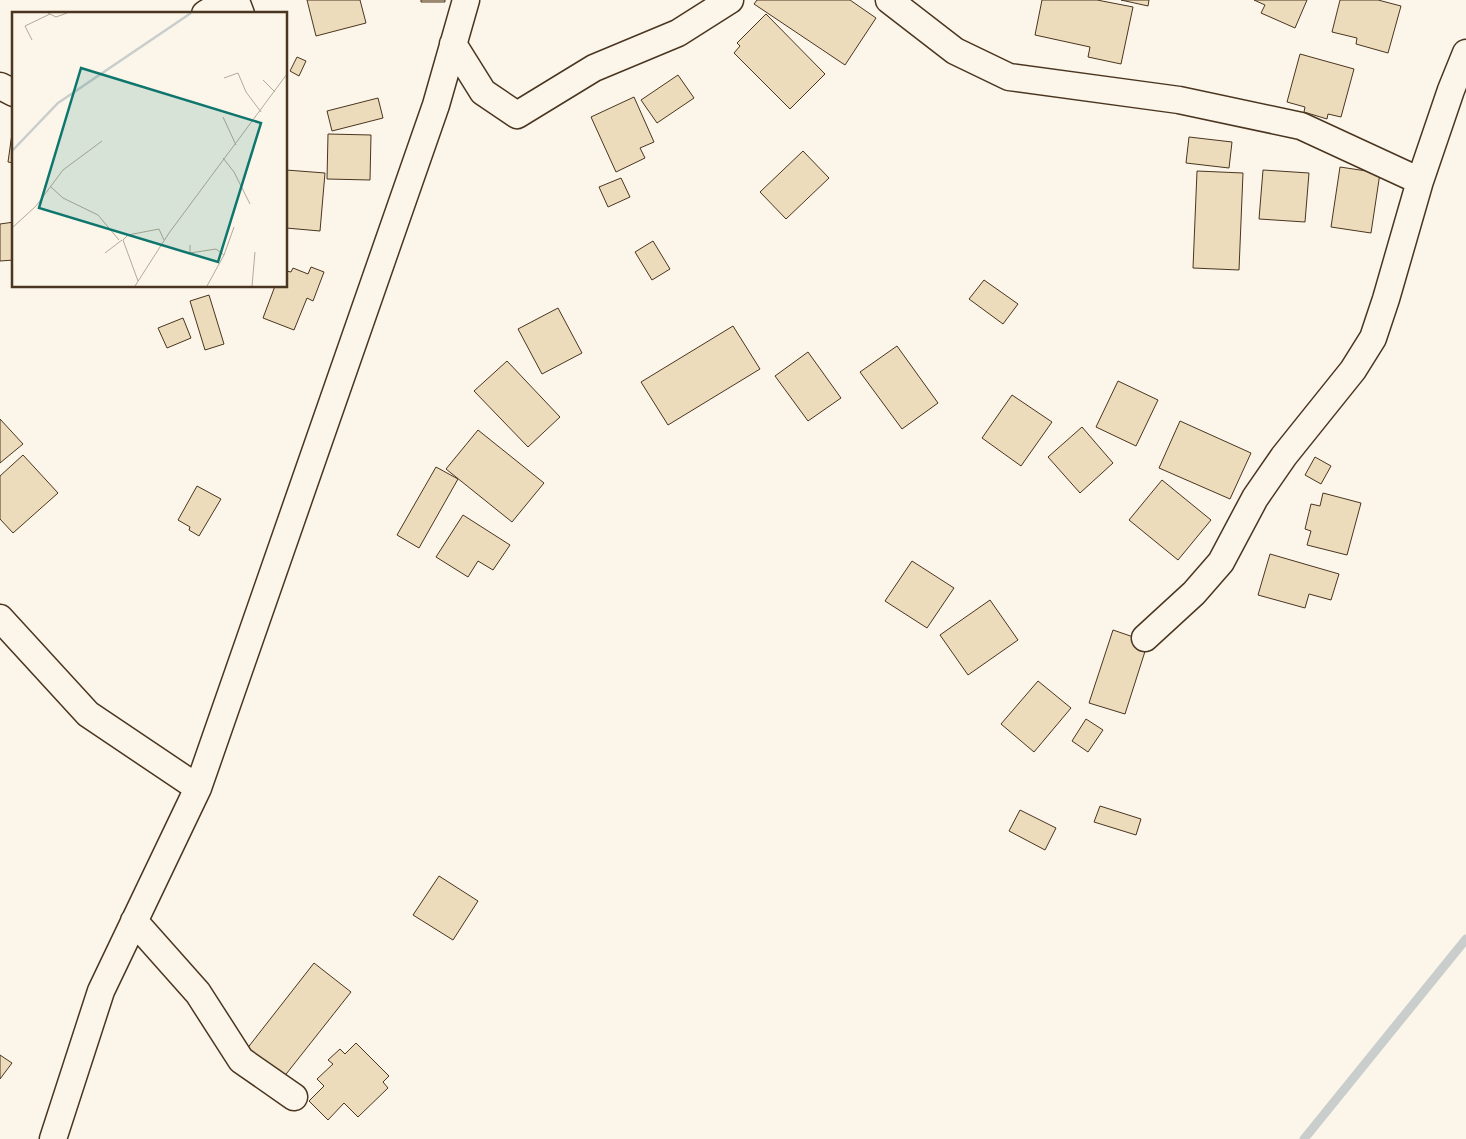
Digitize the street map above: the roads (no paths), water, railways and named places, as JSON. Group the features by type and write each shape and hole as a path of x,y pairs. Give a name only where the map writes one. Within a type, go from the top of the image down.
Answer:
{"street":[{"path":"53,1139 101,991 198,788 436,105 466,0"},
{"path":"453,44 483,92 517,115 594,68 678,32 730,0"},
{"path":"889,0 955,51 1008,78 1179,100 1301,126 1420,181"},
{"path":"210,12 227,5 238,6 240,12"},
{"path":"1145,638 1194,594 1221,562 1255,498 1274,470 1353,370 1373,338 1420,181 1451,90 1466,53"},
{"path":"0,86 12,92"},
{"path":"0,618 88,714 198,788"},
{"path":"134,921 198,993 241,1060 294,1098"}],"waterway":[{"path":"1304,1139 1466,939"}]}
